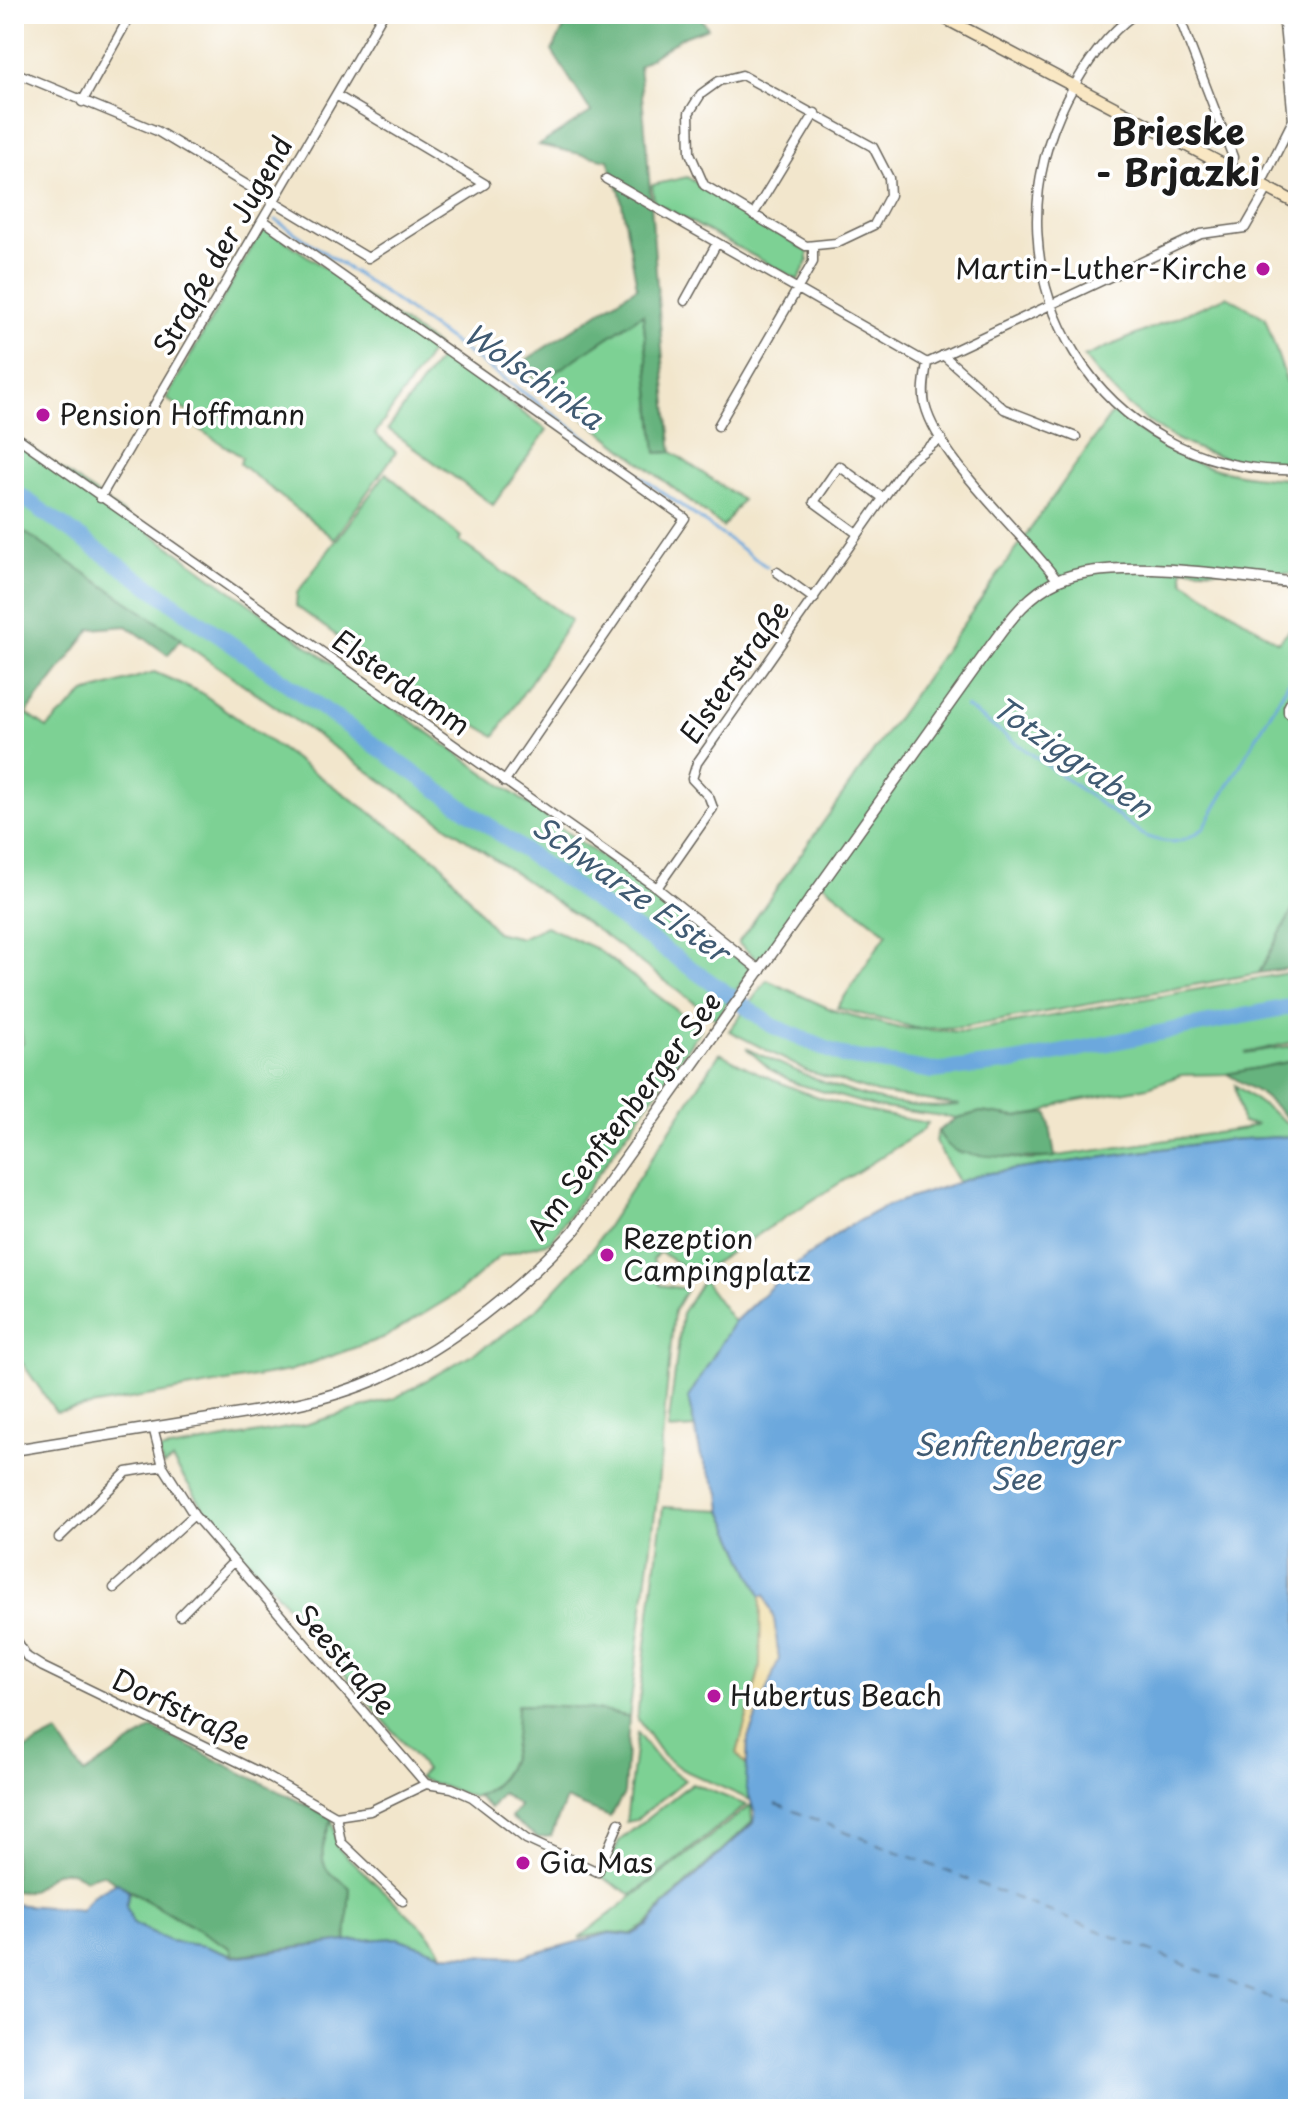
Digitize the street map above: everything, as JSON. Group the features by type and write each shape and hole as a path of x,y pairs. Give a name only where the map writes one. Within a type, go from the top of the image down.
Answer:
{"main road":[{"path":"937,14 951,17 1074,87 1298,204"}],"street":[{"path":"82,102 131,14"},
{"name":"Straße der Jugend","path":"100,498 383,14"},
{"path":"1135,14 1100,48 1074,87 1049,139 1039,186 1037,251 1050,304 1084,368 1117,406 1146,428 1181,449 1225,465 1298,470"},
{"path":"1178,14 1233,157 1232,169"},
{"path":"927,363 1201,234 1245,228 1296,111 1283,14"},
{"path":"14,72 157,131 368,258 485,184 336,95"},
{"path":"742,75 815,113 873,147 889,178 890,195 874,225 836,243 813,247 753,215 704,185 695,169 687,121 694,102 719,81 742,75"},
{"path":"753,215 815,113"},
{"path":"606,179 927,363"},
{"path":"263,220 685,518 504,782"},
{"path":"685,301 717,243"},
{"path":"718,426 799,289 813,262 813,247"},
{"path":"943,355 1004,409 1076,437"},
{"path":"927,363 923,384 925,404 941,438 1058,581"},
{"name":"Elsterdamm","path":"14,435 657,888 761,971"},
{"name":"Elsterstraße","path":"657,888 713,808 709,797 692,779 695,768 908,463 941,438"},
{"path":"858,534 814,502 839,466 883,498"},
{"name":"Am Senftenberger See","path":"14,1450 296,1403 366,1382 431,1350 479,1319 535,1272 573,1232 1013,616 1058,581 1108,569 1298,583"},
{"name":"Elsterstraße","path":"777,572 814,599"},
{"path":"1298,688 1288,707 1288,713 1298,720"},
{"name":"Seestraße","path":"153,1427 163,1466 194,1515 426,1784"},
{"path":"59,1538 127,1472 163,1466"},
{"path":"114,1588 194,1515"},
{"path":"180,1616 233,1562"},
{"name":"Dorfstraße","path":"14,1636 27,1657 43,1667 261,1773 336,1816"},
{"path":"403,1901 341,1842 336,1816 370,1811 426,1784 452,1788 472,1797 526,1839 598,1872 619,1823"}],"green space":[{"path":"571,14 698,14 708,28 681,38 639,66 672,452 656,453 643,314 539,383 520,364 637,287 620,192 608,160 539,145 591,112 552,51"},
{"path":"687,177 808,252 808,261 798,280 654,202 652,185"},
{"path":"264,226 436,345 375,434 396,452 334,539 240,464 242,457 194,426 198,418 166,399"},
{"path":"1227,296 1265,318 1298,415 1298,465 1233,460 1177,440 1128,405 1084,357"},
{"path":"643,314 656,453 672,452 742,500 723,527 539,383"},
{"path":"442,355 547,430 493,505 388,429"},
{"path":"1113,412 1157,443 1199,464 1244,475 1298,479 1298,574 1182,568 1184,581 1278,642 1298,621 1298,900 1259,973 964,1027 920,1029 837,1008 887,933 818,880 761,963 738,943"},
{"path":"14,435 653,894 751,969 716,1019 604,935 14,525"},
{"path":"386,473 461,537 459,541 571,620 495,736 392,676 296,606 297,593"},
{"path":"14,525 181,638 168,655 127,626 91,629 26,714 14,705"},
{"path":"154,672 200,692 439,861 496,932 521,938 546,926 597,949 701,1029 550,1242 500,1256 458,1293 385,1337 289,1371 56,1412 14,1351 14,1050 23,1043 18,1018 14,1017 14,705 47,728 85,693"},
{"path":"1298,900 1298,967 1259,973"},
{"path":"1298,971 1298,1041 1245,1053 1298,1045 1298,1060 1227,1074 1181,1075 1148,1087 1062,1103 1041,1113 1016,1117 981,1112 957,1118 876,1107 797,1084 771,1070 746,1048 850,1092 904,1105 959,1105 877,1093 807,1071 729,1031 767,980 835,1011 899,1028 964,1032"},
{"path":"720,1053 772,1079 821,1098 928,1123 922,1131 696,1274 659,1252 653,1259 660,1285 687,1289 674,1311 656,1506 629,1717 574,1707 518,1705 514,1748 497,1782 472,1797 418,1778 426,1770 204,1508 172,1460 163,1466 158,1451 304,1425 395,1398 498,1339 540,1306 591,1251"},
{"path":"1298,1060 1298,1128 1261,1094 1227,1074"},
{"path":"1235,1085 1298,1131 1298,1136 1226,1140 983,1174 958,1182 935,1141 938,1131 957,1152 1030,1160 1244,1129 1257,1124 1242,1123"},
{"path":"981,1112 1016,1117 1048,1113 1055,1157 1003,1157 961,1152 949,1146 938,1131 957,1118"},
{"path":"703,1280 734,1322 688,1398 695,1428 668,1430 682,1313"},
{"path":"663,1507 722,1510 761,1596 760,1668 737,1754 747,1766 750,1800 681,1769 663,1756 637,1718"},
{"path":"517,1705 574,1707 629,1717 624,1794 610,1817 566,1799 551,1836 538,1838 511,1818 519,1806 502,1793 490,1808 476,1796 489,1790 506,1770 514,1745"},
{"path":"153,1728 332,1818 322,1853 330,1873 350,1888 346,1941 233,1956 230,1948 102,1874 85,1879 62,1871 54,1873 34,1888 14,1891 14,1745 26,1749 57,1733 84,1774"},
{"path":"637,1733 659,1761 685,1780 636,1820 626,1822"},
{"path":"692,1783 746,1805 632,1895 602,1877 619,1841"},
{"path":"751,1805 752,1822 663,1905 648,1924 631,1934 610,1932 579,1938"},
{"path":"332,1818 337,1847 430,1935 443,1954 397,1938 346,1941 350,1888 330,1873 322,1853"},
{"path":"129,1891 230,1948 233,1956 204,1946 170,1941 133,1923 126,1906"}],"sand":[{"path":"765,1595 774,1619 779,1659 748,1738 747,1766 737,1754 760,1668 761,1596"}],"water":[{"name":"Senftenberger See","path":"1298,1136 1298,2109 14,2109 14,1904 81,1910 92,1896 117,1882 129,1891 126,1906 133,1923 169,1941 204,1946 234,1957 346,1941 397,1938 443,1954 521,1957 610,1933 632,1935 649,1925 664,1906 753,1823 755,1814 746,1786 748,1738 779,1659 774,1619 722,1510 720,1493 701,1456 688,1398 734,1322 790,1269 845,1228 886,1206 983,1174 1226,1140"}],"waterway":[{"name":"Wolschinka","path":"276,220 380,290 767,567"},
{"name":"Schwarze Elster","path":"14,491 773,1026 843,1056 933,1071 1014,1062 1298,1005"},
{"name":"Totziggraben","path":"966,707 1145,836 1175,842 1203,829 1298,666"}],"ferry route":[{"path":"776,1804 1298,2009"}],"place":[{"name":"Martin-Luther-Kirche","path":"1263,269"},
{"name":"Pension Hoffmann","path":"43,415"},
{"name":"Rezeption Campingplatz","path":"607,1255"},
{"name":"Hubertus Beach","path":"714,1696"},
{"name":"Gia Mas","path":"523,1863"}],"district":[{"name":"Brieske - Brjazki","path":"1178,152"}]}
